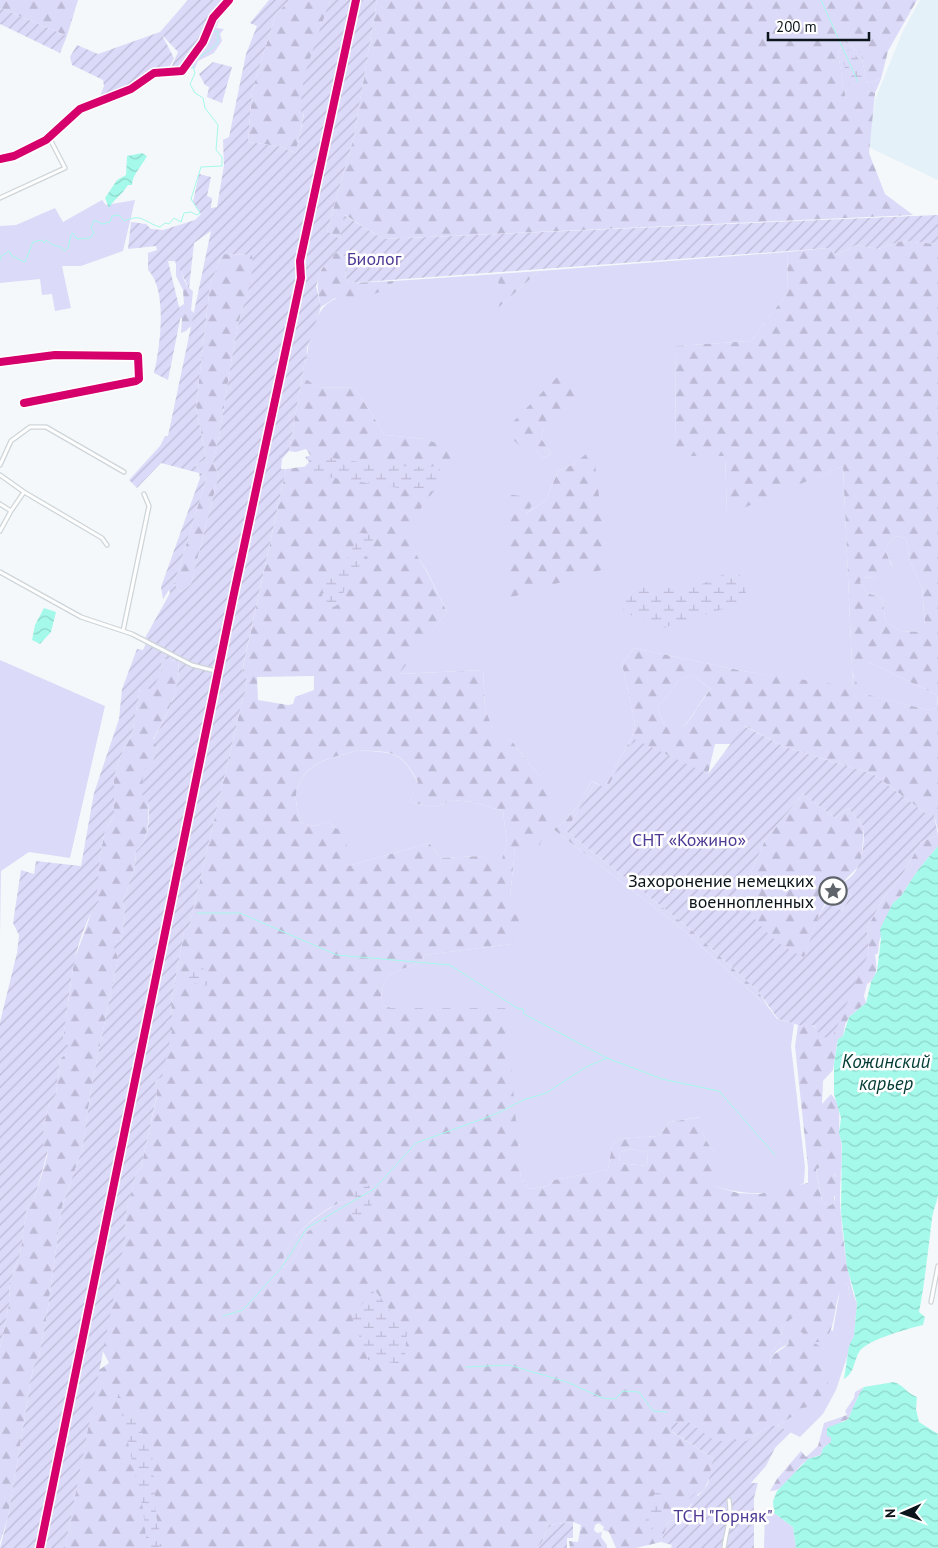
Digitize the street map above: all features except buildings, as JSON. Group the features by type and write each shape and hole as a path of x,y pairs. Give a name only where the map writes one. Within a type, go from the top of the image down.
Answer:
{"street":[{"path":"0,160 14,156 46,140 80,109 131,89 154,73 182,71 203,42 213,18 229,0"},
{"path":"40,1548 301,278 300,260 356,0"},
{"path":"0,198 65,168 51,141 46,140"},
{"path":"0,362 55,355 138,356 139,379 136,381 24,403"},
{"path":"0,464 11,440 30,427 46,427 124,472"},
{"path":"0,475 24,492 102,538 107,545"},
{"path":"0,531 24,492"},
{"path":"123,632 149,506 144,494"},
{"path":"0,504 11,511"},
{"path":"0,572 81,617 123,632 192,665 219,672"},
{"path":"931,1302 938,1266"},
{"path":"724,1548 725,1536 731,1518 729,1500"}],"shaded area":[{"path":"920,0 938,0 938,180 868,147 875,100 902,33"}],"green space":[{"path":"0,0 78,0 67,36 0,8"},
{"path":"188,0 226,0 217,9 198,47 181,69 171,68 178,52 162,35 174,58 170,66 154,72 128,88 101,98 104,86 103,80 72,65 70,57 77,45 98,54 160,32"},
{"name":"Биолог","path":"269,0 291,0 276,13 252,91 248,142 278,146 296,153 304,114 300,110 304,76 330,0 377,0 354,136 327,231 340,239 344,215 383,239 938,215 938,244 901,241 878,249 856,245 836,255 829,248 349,283 345,276 351,259 335,252 329,268 322,267 316,286 321,307 307,348 289,451 282,459 281,469 286,469 242,671 246,676 247,688 243,697 189,927 184,932 171,1002 172,1018 166,1022 172,1031 162,1077 155,1080 157,1094 141,1168 137,1170 125,1217 126,1233 65,1548 0,1548 8,1517 33,1368 39,1355 46,1321 62,1207 82,1150 92,1084 118,958 112,942 121,941 125,916 123,902 135,866 136,851 144,841 148,827 148,799 140,793 145,768 152,766 157,746 153,740 172,702 178,681 178,661 162,659 160,674 153,689 140,688 132,734 123,750 114,776 114,815 105,831 100,855 97,891 99,901 83,932 73,967 63,1038 69,1047 67,1053 60,1059 56,1094 49,1105 44,1125 43,1147 48,1150 34,1200 27,1206 20,1254 9,1284 10,1299 0,1348 0,1022 17,953 19,935 13,923 21,870 34,874 36,861 81,866 94,793 119,719 122,689 137,649 143,650 148,639 145,638 170,593 169,590 163,599 161,587 200,478 199,473 161,463 137,488 129,480 160,446 165,436 168,436 211,231 194,243 189,289 176,261 168,261 181,315 168,380 154,373 161,319 158,291 154,279 148,270 148,253 157,250 156,246 128,249 131,222 146,224 151,229 163,230 195,220 201,214 193,202 199,174 211,177 207,196 212,198 211,208 217,207 224,165 223,140 229,137 246,54 257,26 250,23","holes":["222,254 252,255 252,274 239,320 213,463 219,474 191,584 181,592 174,584 206,479 195,465 206,459 196,406 210,285"]},
{"path":"291,0 330,0 319,36 296,153 278,146 248,142 252,91 276,13"},
{"path":"377,0 917,0 888,51 881,79 867,83 861,54 844,41 838,54 846,100 870,91 875,93 869,153 885,194 913,215 383,239 345,215 340,239 327,231 354,136"},
{"path":"0,8 67,36 60,53 0,24"},
{"path":"222,13 216,28 224,29 220,34 222,41 214,53 198,61 195,68 187,69 202,46 215,17"},
{"path":"844,41 861,54 867,83 881,79 875,93 870,91 846,101 838,54"},
{"path":"848,49 858,58 864,84 850,91 843,60"},
{"path":"213,62 232,67 222,103 207,97 209,87 205,85 199,74"},
{"path":"102,200 106,205 135,200 123,251 81,266 62,266 71,308 55,311 52,294 42,295 40,279 0,283 0,226 16,225 55,208 63,222"},
{"path":"901,241 938,244 938,703 937,695 871,663 853,674 861,693 928,710 938,708 938,830 934,815 937,812 928,815 873,774 785,747 745,726 731,744 715,744 708,774 673,759 606,788 606,784 632,737 635,723 622,664 634,648 743,671 853,687 843,466 727,515 725,456 676,456 675,346 751,341 788,292 787,252 829,248 836,255 856,245 878,249","holes":["898,536 906,539 910,562 922,587 925,625 921,632 901,631 886,622 882,598 867,593 860,582 862,578 876,577 889,572 892,566 885,550 892,539","692,675 711,689 685,726 674,735 663,723 658,708 680,679"]},
{"path":"335,252 351,259 345,276 349,283 394,281 389,289 345,303 335,298 321,307 318,290 319,277 324,265"},
{"path":"787,252 788,292 751,341 675,346 676,456 725,456 727,514 843,466 853,688 743,671 634,648 622,664 635,723 632,737 606,784 606,788 592,781 571,814 553,829 681,928 769,1008 777,1019 794,1024 791,1046 805,1167 804,1183 782,1191 748,1193 714,1186 714,1153 704,1137 700,1117 670,1122 658,1136 620,1139 612,1145 608,1170 554,1180 548,1186 530,1189 521,1179 515,1128 391,1008 381,1004 383,985 386,979 396,971 420,963 425,955 512,944 510,897 515,849 555,788 536,772 511,740 494,735 485,707 483,670 398,674 447,612 428,573 402,532 426,439 385,435 355,388 317,387 305,379 311,334 320,313 326,305 335,299 389,289 394,281 498,274 500,306 539,271","holes":["565,369 556,410 547,421 541,438 551,454 543,458 535,449","593,449 509,598 510,495 536,499 524,515 546,500 558,471 574,464"]},
{"path":"222,254 253,255 252,276 239,320 213,463 219,474 191,584 181,592 174,584 206,479 195,465 206,459 196,406 210,285"},
{"path":"172,257 179,265 186,284 193,291 191,310 199,318 186,331 181,333 182,318 174,317 176,309 184,304 183,290 176,276 176,264"},
{"path":"539,271 499,307 498,274"},
{"path":"307,348 306,379 317,387 355,388 385,435 426,439 462,454 403,532 428,574 447,612 399,674 483,670 485,707 494,734 511,740 536,772 556,788 540,845 515,849 510,897 523,907 512,944 425,955 420,963 396,971 386,979 383,985 381,1004 391,1008 506,1008 521,1179 530,1189 548,1186 554,1180 608,1170 612,1145 620,1139 658,1136 670,1122 701,1117 704,1137 714,1153 714,1186 738,1193 759,1194 808,1183 795,1046 798,1025 813,1024 816,1029 869,953 867,928 884,897 899,880 921,842 938,835 938,846 918,870 901,896 893,903 879,942 878,953 875,955 875,975 867,984 864,996 866,1003 849,1017 843,1036 837,1043 833,1070 823,1081 822,1104 831,1094 839,1109 842,1151 841,1220 848,1268 857,1303 854,1306 850,1298 848,1284 845,1283 838,1297 832,1327 824,1342 814,1342 797,1329 801,1314 792,1318 782,1331 781,1341 771,1352 769,1365 773,1355 789,1344 786,1332 792,1329 824,1349 828,1371 828,1390 808,1407 792,1410 793,1416 777,1426 769,1426 746,1441 714,1441 689,1422 672,1432 713,1458 705,1488 689,1499 692,1503 678,1521 669,1520 661,1542 636,1548 616,1548 609,1532 603,1530 604,1527 599,1523 595,1525 594,1530 597,1533 602,1532 601,1537 607,1548 570,1548 569,1541 578,1542 581,1525 573,1522 549,1525 542,1542 537,1548 65,1548 99,1370 109,1363 102,1349 126,1233 125,1217 137,1170 141,1168 157,1095 155,1080 166,1022 172,1018 171,1002 184,932 189,927 243,697 247,688 246,676 242,672 286,469 309,466 312,458 306,449 296,452 289,451","holes":["314,676 314,690 295,697 293,704 288,705 258,700 257,677","359,750 395,755 401,758 418,782 409,802 435,807 453,800 473,802 503,811 507,844 501,862 480,856 441,858 429,843 348,866 346,831 335,828 326,821 320,825 313,826 300,822 296,798 299,784 311,768 329,759","631,1149 648,1152 647,1166 619,1163 620,1152","823,1151 826,1165 832,1163 832,1167 841,1167 840,1177 836,1177 830,1169 825,1177 827,1196 835,1196 834,1203 829,1206 822,1202 816,1169 819,1168","357,1199 307,1232 296,1255 284,1268 283,1259 293,1240 310,1222 339,1203"]},
{"path":"565,369 582,401 560,410 551,417 541,438 551,454 543,458 535,449 525,451 504,431"},
{"path":"593,448 608,568 509,598 506,494 537,498 526,514 546,500 558,471 574,464"},
{"path":"311,455 391,465 439,466 442,477 432,492 308,475 303,469 309,462 305,457"},
{"path":"360,533 371,534 374,544 345,588 340,603 334,607 322,598 323,586 333,574 343,568"},
{"path":"898,536 906,539 910,562 922,587 925,626 921,632 901,631 886,622 882,598 867,593 860,582 862,578 876,577 892,565 885,550 892,539"},
{"path":"735,569 749,587 739,604 657,630 624,611 618,600 626,590 657,586 677,589 702,584"},
{"path":"162,659 178,661 178,681 168,712 153,739 157,746 150,783 147,833 141,846 136,851 135,866 123,902 125,916 121,941 113,942 118,958 92,1084 82,1150 62,1207 46,1321 39,1355 33,1368 8,1517 0,1542 0,1348 10,1299 9,1284 20,1254 27,1206 34,1200 47,1157 48,1150 42,1148 44,1125 49,1105 56,1094 60,1059 67,1053 63,1038 74,961 92,911 99,901 96,891 100,855 105,831 114,815 114,776 123,750 132,734 140,688 160,674"},
{"path":"0,660 105,706 70,858 29,852 1,871 0,938"},
{"path":"871,663 937,695 938,708 928,710 860,693 853,673"},
{"path":"692,675 711,689 685,726 674,736 663,723 658,708 680,679"},
{"name":"СНТ «Кожино»","path":"744,726 785,747 873,774 928,815 938,811 934,815 938,835 921,842 899,880 884,897 867,928 869,952 832,1038 821,1037 814,1025 798,1025 778,1019 758,991 690,929 566,831 595,783 607,788 634,739 708,774","holes":["803,794 835,818 848,808 864,827 860,861 853,875 838,884 851,895 842,911 828,901 819,915 804,957 784,946 767,932 759,924 740,896 765,840"]},
{"path":"359,750 395,755 406,764 418,783 409,802 435,807 453,800 473,802 503,811 507,844 501,863 480,856 441,858 429,843 348,866 335,828 326,821 320,825 313,826 300,822 296,795 304,775 311,768 329,759"},
{"path":"592,781 595,783 566,831 690,929 758,991 769,1008 681,928 553,829 571,814"},
{"path":"803,794 835,818 848,808 864,827 861,864 832,890 819,915 804,958 783,946 767,933 740,896 765,840"},
{"path":"838,884 851,895 842,911 828,901 832,890"},
{"path":"190,962 206,970 209,981 206,986 189,982"},
{"path":"631,1149 648,1152 647,1166 619,1163 620,1152"},
{"path":"822,1151 832,1163 841,1167 840,1177 836,1177 834,1173 834,1203 829,1206 822,1202 816,1168 819,1167"},
{"path":"367,1183 375,1197 367,1216 352,1214 355,1192"},
{"path":"358,1199 307,1232 296,1255 284,1268 283,1259 286,1250 309,1223 335,1205"},
{"path":"845,1283 848,1284 850,1298 855,1305 857,1303 854,1336 836,1390 823,1414 800,1437 777,1426 793,1416 791,1410 824,1349 804,1343 784,1346 773,1355 768,1370 771,1352 781,1341 782,1331 786,1323 802,1313 833,1331 840,1289"},
{"path":"374,1289 407,1333 404,1364 368,1360 352,1317"},
{"path":"864,1387 850,1416 847,1420 842,1421 831,1437 831,1442 823,1448 821,1455 812,1458 799,1467 782,1487 770,1491 777,1479 801,1451 806,1457 818,1446 824,1423 847,1415 845,1411 854,1398 855,1392"},
{"path":"116,1390 152,1449 156,1515 162,1541 158,1548 147,1548 143,1509"},
{"name":"ТСН \"Горняк\"","path":"689,1422 715,1441 746,1441 769,1426 777,1426 791,1432 775,1448 766,1466 751,1483 758,1483 754,1498 754,1548 671,1548 672,1545 661,1542 669,1520 678,1521 692,1504 689,1499 695,1493 698,1496 708,1484 713,1458 671,1431 672,1423"},
{"path":"656,1493 665,1494 663,1512 649,1534 646,1512 649,1502"},
{"path":"765,1510 774,1513 793,1527 796,1548 764,1548"},
{"path":"573,1522 573,1538 567,1538 567,1548 537,1548 542,1542 549,1525"}],"water":[{"path":"142,153 147,156 135,174 132,185 128,185 109,208 105,198 117,180 126,175 127,156"},
{"path":"44,608 56,612 51,632 40,644 32,640 35,625"},
{"name":"Кожинский карьер","path":"938,846 938,1195 932,1218 919,1312 925,1317 923,1325 889,1335 864,1347 859,1352 850,1373 844,1379 849,1346 854,1336 857,1303 847,1267 841,1212 842,1144 839,1133 841,1118 834,1094 834,1064 838,1039 843,1036 849,1017 866,1003 871,982 877,971 881,939 880,929 893,903 901,896 918,870"},
{"path":"894,1382 917,1397 916,1409 919,1422 938,1434 938,1548 796,1548 793,1527 774,1513 773,1501 777,1491 808,1459 821,1455 823,1448 831,1442 831,1437 827,1436 827,1428 847,1420 864,1387"}],"waterway":[{"path":"0,261 0,257 9,251 12,256 25,262 33,242 41,240 44,243 46,240 53,245 61,247 64,251 68,248 73,233 77,239 90,238 94,233 91,227 95,220 102,224 110,222 112,216 119,215 124,221 139,218 160,227 165,223 169,224 174,218 181,222 184,213 191,212 197,215 200,213 191,199 201,167 222,166 222,157 216,150 218,125 205,108 203,98 195,93 190,84 195,73 192,64 218,42 218,32 211,30 222,12 234,0"},
{"path":"821,0 858,82"},
{"path":"197,913 240,913 337,955 450,965 517,1008 523,1009 524,1014 607,1058 662,1079 719,1091 775,1155"},
{"path":"223,1316 243,1310 282,1267 307,1228 374,1189 416,1143 496,1114 523,1100 546,1093 586,1067 607,1058"},
{"path":"466,1367 509,1365 567,1382 603,1398 615,1399 623,1391 639,1392 653,1411 667,1412"}],"cycle path":[{"path":"0,159 14,156 46,140 80,109 131,89 154,73 182,71 203,42 213,18 229,0"},
{"path":"40,1548 233,598 301,278 300,261 356,0"},
{"path":"0,362 55,355 138,356 139,379 136,381 24,403"}],"place":[{"name":"Захоронение немецких военнопленных","path":"833,891"}]}
